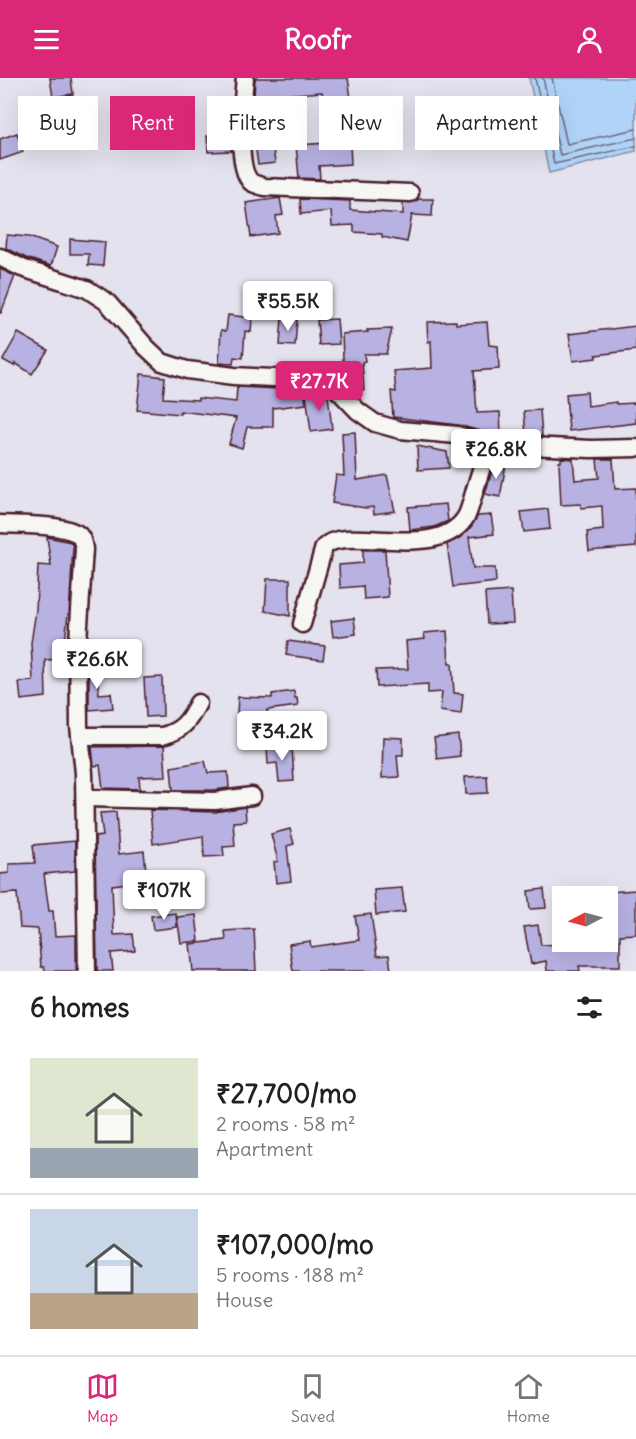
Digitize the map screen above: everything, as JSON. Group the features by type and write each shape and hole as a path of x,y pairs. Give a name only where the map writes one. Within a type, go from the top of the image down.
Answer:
{"street":[{"path":"245,78 240,123 244,164 251,182 265,188 410,194"},
{"path":"0,257 22,268 87,289 107,302 162,362 187,370 315,380 334,386 358,411 375,423 400,429 457,435 489,444 591,449 636,448"},
{"path":"302,624 324,547 328,542 346,539 406,541 441,536 455,529 467,515 489,444"},
{"path":"0,524 50,527 76,533 81,538 84,549 85,563 78,641 80,736 85,798 87,971"},
{"path":"80,736 162,736 174,733 187,723 198,703"},
{"path":"85,798 215,801 252,796"}],"water":[{"path":"529,78 636,78 636,151 549,173 544,150 559,150 559,96 533,96"}],"building":[{"path":"50,78 71,78 73,94 53,96"},
{"path":"255,78 348,78 351,96 323,96 322,92 254,96"},
{"path":"17,133 18,150 23,152 0,160 0,139"},
{"path":"307,144 319,144 319,150 350,150 351,164 319,166 320,179 299,178 296,150 307,150"},
{"path":"208,150 231,150 231,151 208,152"},
{"path":"256,150 273,150 275,163 258,165"},
{"path":"280,198 283,215 276,216 278,233 251,237 246,203"},
{"path":"300,199 350,201 350,210 403,214 403,203 419,199 433,199 432,216 412,215 407,242 382,237 382,234 354,232 354,225 332,226 331,211 301,214"},
{"path":"7,235 29,237 57,247 51,266 26,258 6,248"},
{"path":"70,239 105,242 103,266 88,265 89,254 70,254"},
{"path":"0,269 15,276 1,313 0,313"},
{"path":"228,315 252,318 251,332 245,331 243,358 234,357 233,364 219,363 221,330 226,331"},
{"path":"282,318 297,319 295,346 280,345"},
{"path":"337,319 339,344 319,345 317,320"},
{"path":"456,321 456,324 487,322 489,345 498,346 499,369 474,371 477,413 500,412 501,434 491,434 458,425 393,417 391,391 396,392 394,371 432,368 431,341 428,342 427,322"},
{"path":"636,326 636,350 596,355 596,358 573,361 569,334"},
{"path":"392,329 386,354 364,354 365,361 362,362 364,390 353,391 344,382 342,334"},
{"path":"18,333 48,350 32,374 15,363 14,366 3,360"},
{"path":"141,374 165,377 163,398 198,400 198,398 236,402 237,387 304,390 306,404 273,408 273,427 247,427 242,448 229,444 236,418 180,411 180,414 137,410"},
{"path":"319,392 328,395 332,429 311,432 306,394"},
{"path":"587,392 588,406 616,402 616,404 636,403 636,423 569,431 566,394"},
{"path":"540,410 542,436 526,435 524,411"},
{"path":"355,432 357,480 387,475 395,511 374,514 373,507 332,503 336,475 344,476 342,433"},
{"path":"417,446 447,452 449,468 418,470"},
{"path":"561,458 573,459 575,480 599,478 597,459 613,459 615,489 636,488 636,547 589,551 587,532 603,530 602,506 581,508 581,504 561,505 559,462"},
{"path":"495,461 506,464 500,497 485,494"},
{"path":"446,504 448,521 434,527 410,530 408,507"},
{"path":"548,509 550,529 524,532 521,512"},
{"path":"491,515 494,534 469,537 473,568 495,568 496,582 453,587 447,544 462,537 478,516"},
{"path":"47,537 71,542 73,547 69,614 63,659 45,660 46,697 21,700 19,682 33,681 31,643 36,610 38,565 51,566"},
{"path":"363,550 385,550 388,597 364,599 363,586 340,588 339,565 363,563"},
{"path":"267,579 290,579 290,616 265,611"},
{"path":"511,591 513,623 487,624 485,593"},
{"path":"354,618 356,634 333,637 331,621"},
{"path":"447,631 454,693 463,694 461,714 440,711 442,692 428,693 428,684 377,687 376,670 408,669 406,641 425,639 424,633"},
{"path":"288,641 325,646 323,660 286,655"},
{"path":"96,656 99,694 111,693 113,708 89,710 89,657"},
{"path":"162,677 163,716 146,717 144,678"},
{"path":"294,691 298,706 267,710 269,733 254,734 252,713 237,713 238,697 272,698 272,694"},
{"path":"458,735 460,756 437,759 434,738"},
{"path":"383,737 403,738 403,755 397,755 399,777 382,778"},
{"path":"164,746 166,776 139,777 140,789 103,788 100,765 94,766 92,747"},
{"path":"292,747 294,781 279,782 277,763 268,764 267,748"},
{"path":"205,761 208,773 228,772 229,788 173,790 171,767"},
{"path":"487,776 488,793 466,794 465,777"},
{"path":"245,807 246,821 233,822 235,846 223,847 224,856 204,857 203,836 153,844 150,810 215,812"},
{"path":"116,812 119,854 144,851 147,881 112,885 114,935 133,934 135,951 111,953 113,971 97,971 95,837 103,836 100,813"},
{"path":"290,829 294,844 287,846 291,881 276,883 274,862 278,861 271,834"},
{"path":"75,841 75,871 44,874 49,911 53,911 55,936 76,935 76,971 45,971 44,967 41,967 38,929 20,928 17,893 0,894 0,874 9,873 9,864 35,863 33,845"},
{"path":"402,888 405,912 376,915 374,890"},
{"path":"544,889 546,908 530,909 528,891"},
{"path":"636,890 636,934 620,935 620,966 579,966 580,971 547,971 546,961 531,964 524,927 538,925 541,945 552,945 552,952 618,952 618,891"},
{"path":"176,913 177,927 153,930 151,916"},
{"path":"371,914 377,956 389,955 391,971 293,971 289,944 310,941 311,947 359,940 355,916"},
{"path":"196,915 199,941 181,943 177,917"},
{"path":"254,929 256,971 193,971 190,944 226,940 225,931"}]}
